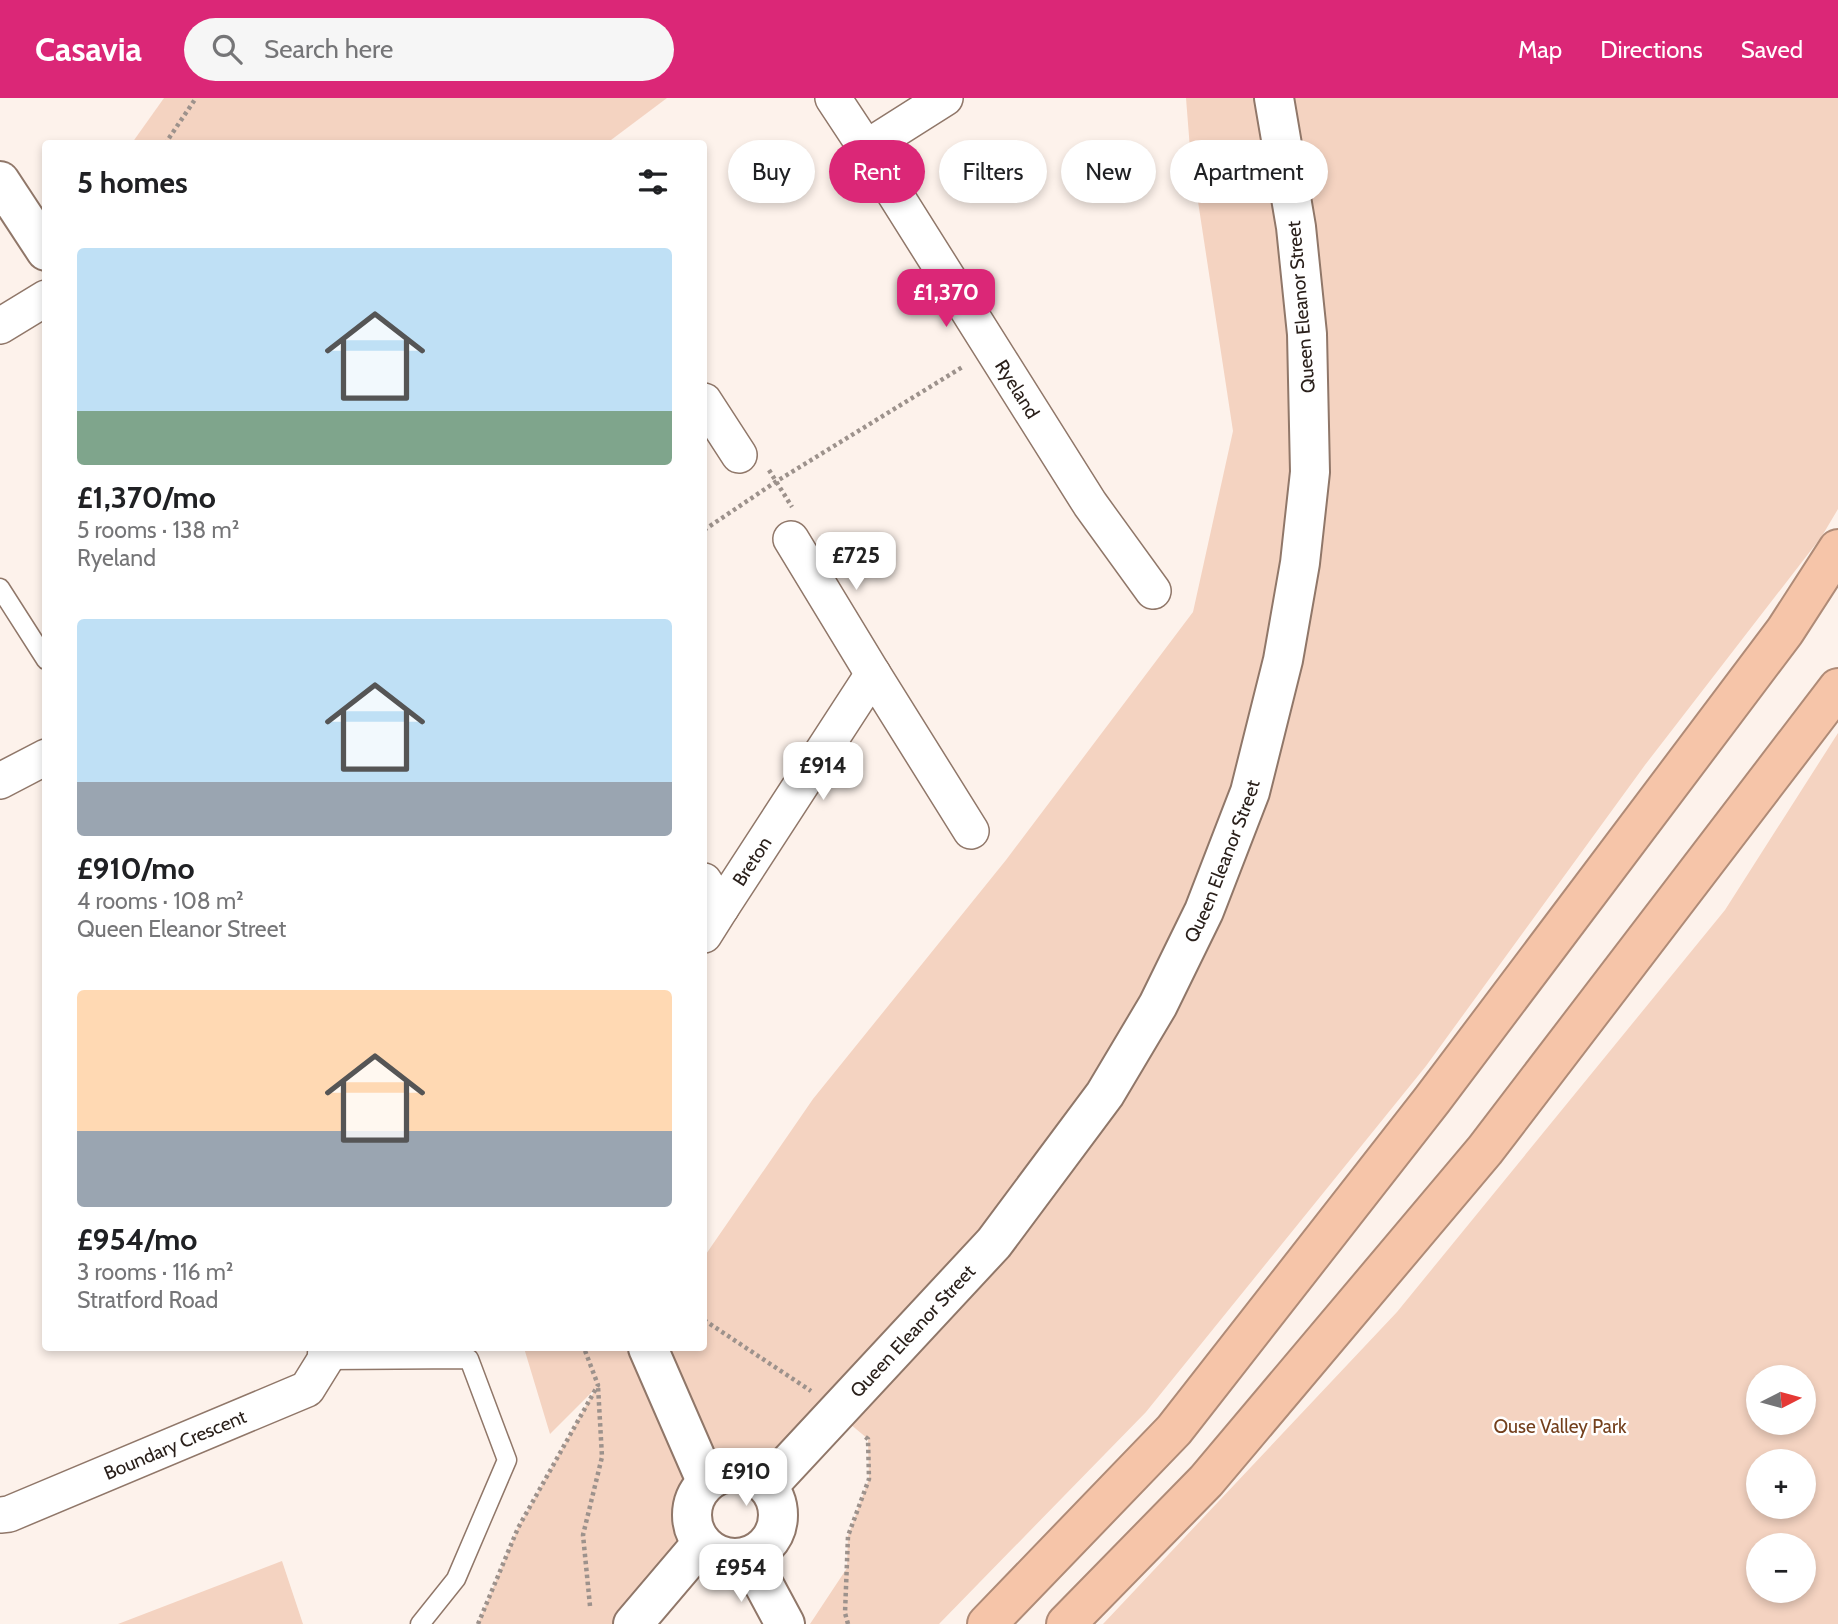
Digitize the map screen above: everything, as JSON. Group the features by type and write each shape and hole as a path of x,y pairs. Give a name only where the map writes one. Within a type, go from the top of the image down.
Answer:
{"highway":[{"path":"987,1624 1174,1430 1457,1067 1785,631 1838,549"},
{"path":"1066,1624 1206,1481 1485,1150 1838,688"}],"street":[{"name":"Ryeland","path":"833,98 861,140"},
{"path":"879,140 946,98"},
{"name":"Queen Eleanor Street","path":"768,1486 994,1243 1105,1094 1158,1005 1204,911 1250,792 1283,660 1300,563 1310,472 1307,334 1296,228 1274,98"},
{"path":"0,181 42,245"},
{"name":"Ryeland","path":"900,203 1090,504 1153,590"},
{"path":"0,326 42,300"},
{"path":"707,406 739,455"},
{"path":"790,538 971,831"},
{"name":"Breton","path":"709,908 873,674"},
{"path":"0,781 42,759"},
{"path":"649,1351 706,1481"},
{"name":"Boundary Crescent","path":"0,1515 9,1514 307,1389 325,1354"},
{"path":"738,1471 754,1476 768,1486 777,1506 777,1527 762,1550 749,1557 732,1559 715,1554 701,1544 691,1517 693,1501 706,1481 720,1474 738,1471"},
{"path":"633,1624 701,1544"},
{"path":"749,1557 785,1624"}],"lane":[{"path":"0,588 42,654"},
{"path":"325,1354 469,1359 507,1460 456,1579 420,1624"}],"path":[{"path":"168,140 197,98"},
{"path":"707,528 777,481 992,349"},
{"path":"739,455 763,461 777,481 796,514 790,538"},
{"path":"585,1351 598,1385 602,1457 583,1535 590,1606"},
{"path":"478,1624 518,1528 598,1385"}],"green space":[{"path":"164,98 667,98 611,140 134,140"},
{"path":"1186,98 1838,98 1838,509 1822,536 1645,765 1426,1066 1146,1412 939,1624 810,1624 847,1568 848,1536 869,1479 868,1439 837,1413 754,1476 724,1474 703,1485 694,1506 696,1536 633,1624 478,1624 518,1528 596,1388 550,1434 525,1351 707,1351 707,1253 813,1099 1006,860 1193,612 1233,431 1198,203 1328,203 1328,140 1189,140"},
{"name":"Ouse Valley Park","path":"1838,733 1838,1624 1103,1624 1397,1312 1725,910"},
{"path":"282,1561 303,1624 118,1624"}]}
